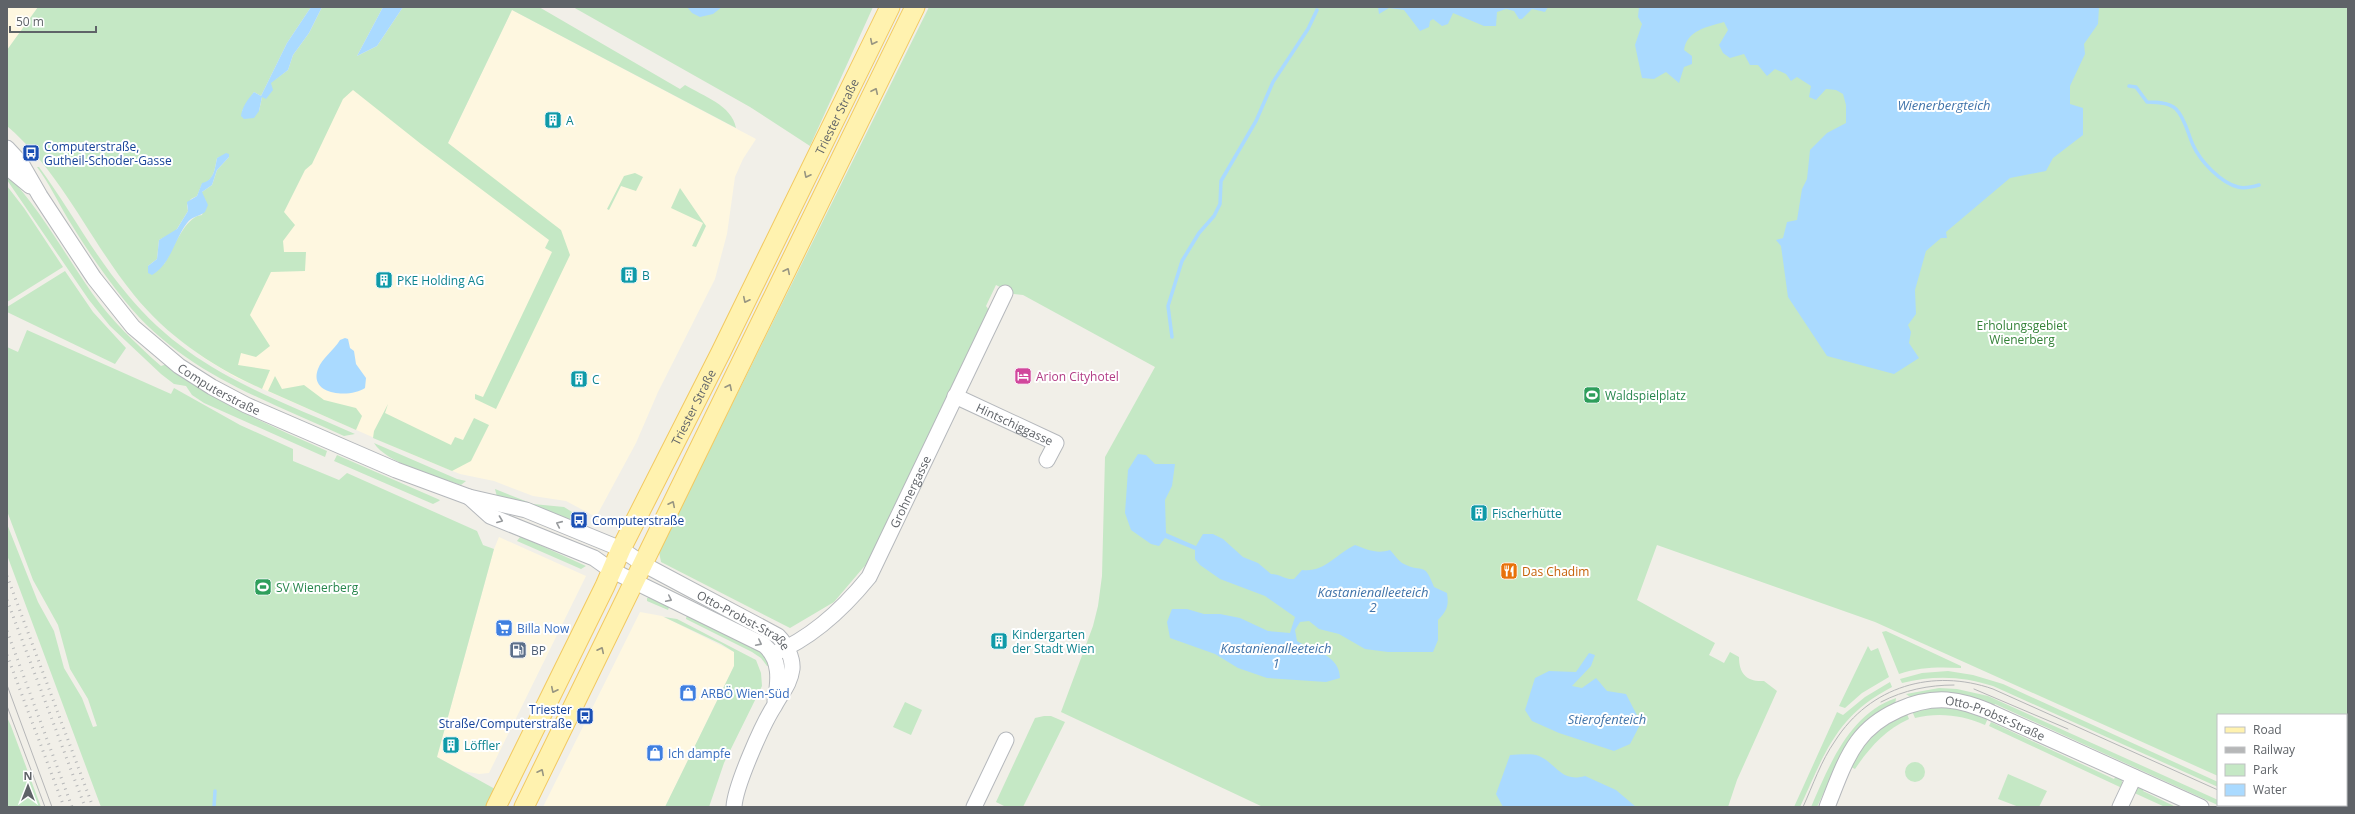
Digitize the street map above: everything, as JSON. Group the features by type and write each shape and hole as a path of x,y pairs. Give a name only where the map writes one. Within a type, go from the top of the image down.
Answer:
{"main road":[{"name":"Triester Straße","path":"496,807 612,570 621,548 890,7"},
{"name":"Triester Straße","path":"524,807 858,127 915,7"}],"street":[{"name":"Computerstraße","path":"7,148 21,162 37,192 94,278 133,327 179,366 212,387 246,405 396,470 469,497 510,505 621,548 643,564"},
{"name":"Computerstraße","path":"7,167 37,192"},
{"name":"Grohnergasse","path":"780,651 835,614 869,577 1004,293"},
{"name":"Hintschiggasse","path":"955,396 1056,443 1047,460"},
{"name":"Computerstraße","path":"469,497 490,516 594,558 634,582"},
{"name":"Otto-Probst-Straße","path":"643,564 772,632 782,640 774,705 738,785 734,807"},
{"name":"Otto-Probst-Straße","path":"634,582 764,645 780,651"},
{"name":"Otto-Probst-Straße","path":"1826,807 1858,741 1868,729 1893,713 1925,702 1946,700 1969,703 2201,807"},
{"path":"974,807 1006,740"},
{"path":"2120,807 2134,777"}],"shaded area":[{"path":"7,7 38,7 7,50"},
{"path":"512,10 756,139 743,159 735,177 727,234 715,279 658,392 636,443 596,517 566,501 533,496 494,481 460,474 418,457 235,377 204,358 174,335 342,57 448,143"},
{"path":"499,537 586,576 489,773 479,774 463,771 437,757 494,549"},
{"path":"640,612 662,616 734,652 734,666 665,807 543,807"}],"green space":[{"path":"38,7 311,7 287,43 261,96 254,92 242,111 259,111 262,97 270,87 270,83 288,70 293,55 309,33 322,7 383,7 357,56 377,46 403,7 539,7 680,89 685,85 716,102 729,113 736,128 512,10 448,143 561,230 570,255 496,409 475,399 475,394 483,397 552,252 545,248 549,240 421,144 353,90 343,99 312,164 305,170 284,212 295,225 283,241 284,252 306,252 305,271 271,272 250,315 270,346 256,357 241,353 238,365 270,370 262,389 226,371 192,350 147,310 118,274 59,185 26,144 7,126 7,50","holes":["229,154 229,157 217,170 212,185 202,192 202,197 206,201 202,215 190,221 185,227 164,264 148,266 157,259 159,240 175,232 188,211 187,205 191,199 197,196 202,184 211,177 215,170 217,158"]},
{"path":"573,7 873,7 810,146 750,107"},
{"name":"Erholungsgebiet Wienerberg","path":"929,7 2348,7 2348,807 2284,806 2347,806 2347,714 2217,714 2217,776 1875,622 1657,545 1637,600 1715,643 1709,655 1724,663 1730,652 1739,657 1739,663 1745,676 1753,680 1764,681 1777,691 1737,780 1728,807 1263,807 1061,712 1093,626 1098,606 1102,576 1105,457 1155,367 1023,295 1014,294 996,285 986,306 989,310 868,562 834,602 790,628 661,562 659,552"},
{"path":"37,167 39,167 115,279 151,321 177,343 204,362 261,393 355,434 344,436 255,396 226,382 199,366 172,347 148,326 125,301 95,261"},
{"path":"635,173 643,177 636,191 621,186 609,210 607,209 624,176"},
{"path":"7,174 31,202 107,313 161,366 167,364 204,391 244,413 327,451 325,457 204,403 192,395 186,386 174,384 161,374 110,326 89,300 7,180"},
{"path":"7,186 24,208 63,267 7,302"},
{"path":"680,188 706,226 696,247 692,246 703,223 671,208"},
{"path":"65,271 93,312 126,348 115,364 7,312 7,307"},
{"name":"SV Wienerberg","path":"27,330 171,394 174,388 240,425 293,449 293,461 339,480 347,473 477,531 483,545 494,549 437,757 495,789 486,807 101,807 7,555 7,524 38,602 54,631 64,668 82,698 93,727 97,726 88,699 70,669 58,625 33,580 7,511 7,347 18,352"},
{"path":"275,376 282,389 304,385 324,400 356,408 362,416 356,430 268,391"},
{"path":"388,404 385,413 451,445 455,437 463,440 474,418 489,425 471,461 452,471 373,438 374,431"},
{"path":"374,443 457,479 466,481 461,485 413,468 389,457"},
{"path":"337,455 440,500 433,504 334,461"},
{"path":"495,489 533,504 564,507 577,515 578,519 575,522 497,497"},
{"path":"520,537 586,566 581,569 517,541"},
{"path":"652,597 670,605 668,610 647,601 647,598"},
{"path":"687,613 757,649 765,655 771,666 767,666 761,658 752,652 686,619"},
{"path":"664,617 677,619 756,660 761,673 762,686 724,763 709,807 665,807 734,666 734,652 721,644"},
{"path":"1886,631 1961,666 1961,668 1929,668 1899,674 1882,632"},
{"path":"1868,646 1871,651 1878,648 1889,677 1862,693 1845,708 1839,706"},
{"path":"1948,671 1973,675 2003,684 2217,782 2217,787 1993,686 1970,680 1948,678 1914,680 1902,683 1900,679 1922,673"},
{"path":"1890,682 1892,687 1873,698 1845,723 1825,753 1800,807 1794,807 1837,712 1843,715 1865,697"},
{"path":"1939,688 1957,689 1988,696 2217,800 2217,805 1995,704 1993,707 1913,699 1906,694"},
{"path":"1896,698 1895,706 1838,763 1817,807 1811,807 1833,759 1853,729 1865,716"},
{"path":"905,702 922,710 911,735 893,727"},
{"path":"1938,707 1964,709 1988,718 1985,725 1968,719 1941,715 1915,718 1912,711"},
{"path":"1907,714 1909,719 1900,723 1885,734 1866,753 1855,769 1851,767 1861,750 1874,735 1890,723"},
{"path":"1051,716 1065,722 1023,807 1006,807 996,802 1035,718"},
{"path":"7,717 11,726 41,807 7,807"},
{"path":"1991,722 2114,779 2116,776 2122,778 2122,788 1989,726"},
{"path":"1911,762 1919,762 1925,768 1925,776 1919,782 1911,782 1905,776 1905,768"},
{"path":"2008,774 2047,791 2039,807 2019,807 1998,799"},
{"path":"2137,786 2144,789 2143,791 2176,807 2165,807 2130,791"}],"water":[{"path":"311,7 322,7 309,33 293,55 288,70 271,83 273,90 266,99 262,97 259,111 254,118 244,119 241,116 246,103 254,92 261,96 287,43"},
{"path":"383,7 403,7 377,46 357,56"},
{"path":"687,7 722,7 713,14 700,17 692,13"},
{"path":"1378,7 1548,7 1545,12 1532,9 1522,19 1519,19 1514,11 1506,9 1497,12 1496,26 1484,26 1453,13 1448,24 1442,26 1433,19 1430,21 1429,27 1420,31 1404,10 1389,8 1379,14"},
{"name":"Wienerbergteich","path":"1639,7 2099,7 2098,24 2084,44 2085,54 2070,86 2070,104 2083,108 2083,135 2053,158 2046,171 2010,178 1946,232 1947,238 1941,238 1926,251 1915,290 1916,314 1908,325 1911,332 1909,343 1919,358 1894,374 1827,356 1788,297 1781,246 1776,240 1783,238 1787,222 1797,220 1802,189 1807,179 1810,150 1827,133 1846,123 1846,105 1843,94 1836,90 1826,89 1816,100 1809,97 1811,86 1797,77 1791,81 1786,74 1775,69 1767,76 1758,65 1750,65 1744,54 1730,58 1723,53 1719,45 1728,30 1724,22 1699,30 1689,38 1684,50 1692,56 1692,64 1684,67 1679,83 1666,72 1654,79 1642,78 1635,45 1642,24 1638,17"},
{"path":"226,153 229,154 229,157 217,170 212,185 202,192 208,205 205,212 191,219 187,223 164,265 152,275 148,273 148,266 157,259 159,240 177,229 188,211 187,202 197,196 202,183 209,180 215,170 217,158"},
{"path":"345,338 348,339 350,348 354,351 356,364 366,378 365,388 359,391 341,394 325,390 319,385 317,378 318,369 322,361 340,340"},
{"path":"1138,454 1146,455 1155,464 1175,464 1172,486 1165,500 1166,533 1196,546 1203,534 1213,534 1223,539 1243,557 1258,563 1271,574 1291,579 1294,579 1302,570 1317,569 1323,566 1355,545 1368,550 1390,550 1402,563 1410,567 1425,570 1428,573 1434,587 1447,593 1448,598 1447,608 1438,620 1438,640 1433,652 1388,652 1365,649 1339,634 1319,629 1309,621 1300,622 1295,630 1297,641 1324,654 1339,670 1340,678 1326,682 1267,678 1238,668 1215,654 1170,638 1167,622 1172,609 1187,609 1204,614 1220,614 1240,618 1268,631 1290,633 1295,617 1265,596 1220,579 1200,565 1195,559 1195,550 1165,538 1159,546 1151,544 1131,530 1125,513 1128,470"},
{"name":"Stierofenteich","path":"1589,653 1595,655 1591,666 1572,686 1582,688 1596,678 1607,691 1626,694 1641,723 1630,744 1614,751 1559,733 1532,721 1525,710 1535,678 1549,671 1576,672"},
{"path":"1528,754 1539,756 1545,759 1564,775 1570,777 1585,776 1616,790 1636,807 1503,807 1496,794 1510,755"}],"waterway":[{"path":"1172,337 1168,306 1182,261 1199,233 1214,216 1220,204 1221,181 1256,121 1273,82 1308,29 1317,10"},
{"path":"2129,86 2136,87 2147,102 2158,102 2176,109 2184,121 2196,151 2218,176 2231,185 2241,188 2259,185"},
{"path":"214,807 215,791"}],"tram line":[{"path":"1803,807 1821,765 1835,741 1849,722 1866,707 1885,695 1905,686 1926,682 1948,681 1970,683 1993,689 2217,790"},
{"path":"7,685 52,807"},
{"path":"1881,702 1899,694 1917,689 1954,685"},
{"path":"1974,689 2068,729"},
{"path":"7,706 45,807"}],"railway":[{"path":"7,576 93,807"},
{"path":"7,600 85,807"},
{"path":"7,631 72,807"},
{"path":"7,655 64,807"}],"place":[{"name":"A","path":"553,120"},
{"name":"Computerstraße, Gutheil-Schoder-Gasse","path":"31,153"},
{"name":"B","path":"629,275"},
{"name":"PKE Holding AG","path":"384,280"},
{"name":"Arion Cityhotel","path":"1023,376"},
{"name":"C","path":"579,379"},
{"name":"Waldspielplatz","path":"1592,395"},
{"name":"Fischerhütte","path":"1479,513"},
{"name":"Computerstraße","path":"579,520"},
{"name":"Das Chadim","path":"1509,571"},
{"name":"SV Wienerberg","path":"263,587"},
{"name":"Billa Now","path":"504,628"},
{"name":"Kindergarten der Stadt Wien","path":"999,641"},
{"name":"BP","path":"518,650"},
{"name":"ARBÖ Wien-Süd","path":"688,693"},
{"name":"Triester Straße/Computerstraße","path":"585,716"},
{"name":"Löffler","path":"451,745"},
{"name":"Ich dampfe","path":"655,753"}],"water label":[{"name":"Kastanienalleeteich 2","path":"1373,600"},
{"name":"Kastanienalleeteich 1","path":"1276,656"}]}
